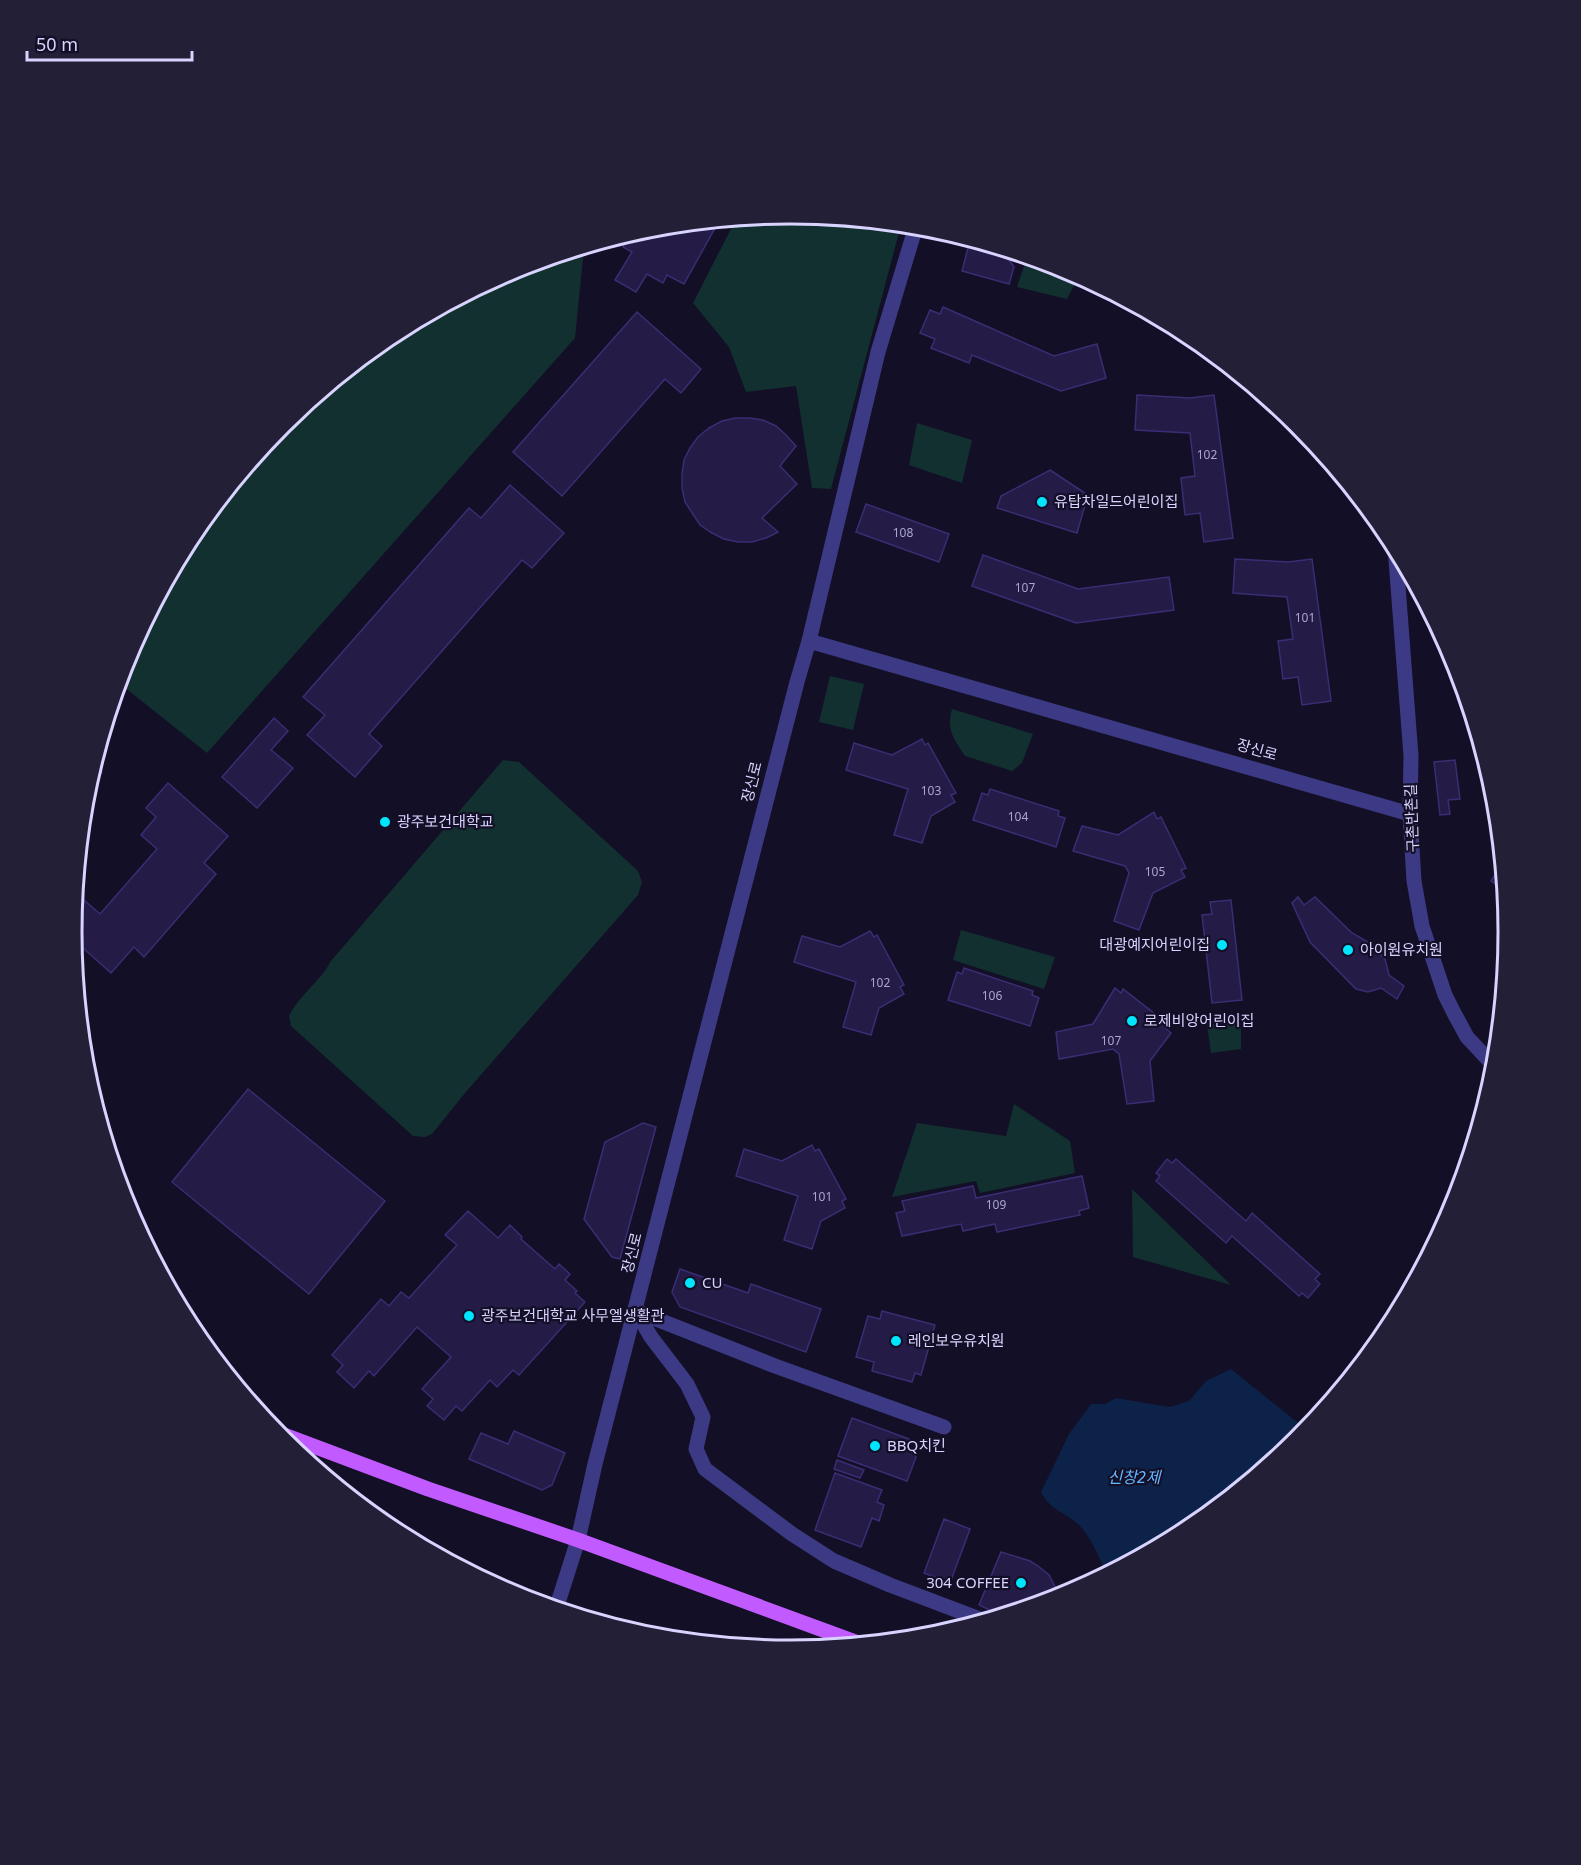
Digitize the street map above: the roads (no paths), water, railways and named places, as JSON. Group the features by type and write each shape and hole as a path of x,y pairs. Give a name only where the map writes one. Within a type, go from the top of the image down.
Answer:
{"main road":[{"path":"298,1440 845,1638"}],"street":[{"path":"809,641 878,352 913,236"},
{"name":"구촌반촌길","path":"1396,566 1411,756 1410,814 1414,881 1422,926 1444,995 1467,1037 1487,1058"},
{"name":"장신로","path":"558,1601 578,1540 595,1464 796,681 809,641 1410,814"},
{"path":"636,1311 775,1366 944,1427"},
{"path":"636,1311 651,1337 687,1384 703,1418 696,1449 705,1469 792,1534 834,1561 973,1616"}],"water":[{"name":"신창2제","path":"1231,1369 1299,1424 1257,1465 1222,1494 1144,1546 1104,1567 1084,1530 1049,1503 1041,1492 1069,1434 1091,1404 1105,1404 1116,1398 1170,1407 1189,1401 1206,1381"}],"place":[{"name":"유탑차일드어린이집","path":"1042,502"},
{"name":"광주보건대학교","path":"385,822"},
{"name":"대광예지어린이집","path":"1222,945"},
{"name":"아이원유치원","path":"1348,950"},
{"name":"로제비앙어린이집","path":"1132,1021"},
{"name":"CU","path":"690,1283"},
{"name":"광주보건대학교 사무엘생활관","path":"469,1316"},
{"name":"레인보우유치원","path":"896,1341"},
{"name":"BBQ치킨","path":"875,1446"},
{"name":"304 COFFEE","path":"1021,1583"}]}
